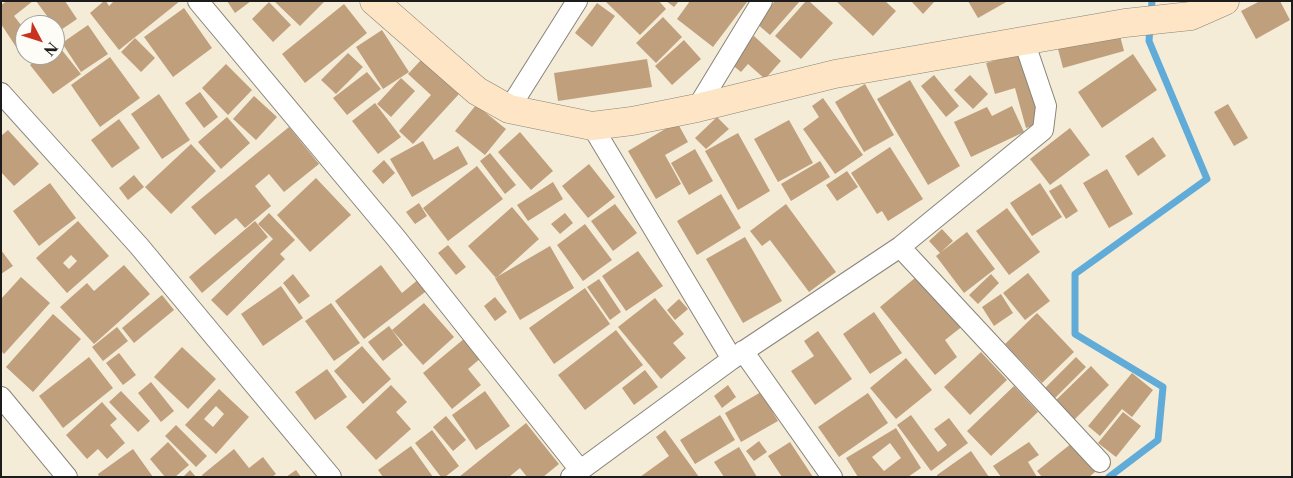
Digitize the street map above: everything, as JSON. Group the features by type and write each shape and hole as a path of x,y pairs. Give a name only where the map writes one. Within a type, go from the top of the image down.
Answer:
{"street":[{"path":"198,1 396,238 575,473 738,355 900,247 1043,130 1046,106 1024,41"},
{"path":"374,1 476,91 509,109 592,126 632,121 697,108 835,74 1024,41 1154,20 1191,16 1226,1"},
{"path":"509,109 577,1"},
{"path":"697,108 762,1"},
{"path":"1,92 140,246 331,477"},
{"path":"592,126 738,355 832,477"},
{"path":"900,247 1100,462"},
{"path":"1,397 67,477"}],"building":[{"path":"7,1 33,1 14,16 15,45 1,24 1,5"},
{"path":"36,1 65,1 77,19 65,27 65,15 46,15"},
{"path":"104,1 109,6 114,1 180,1 119,50 90,13"},
{"path":"227,1 251,1 235,13"},
{"path":"274,1 325,1 300,26"},
{"path":"605,1 659,1 666,9 640,35"},
{"path":"666,1 679,1 674,7"},
{"path":"690,1 747,2 713,47 677,19"},
{"path":"775,1 800,1 770,35 756,23"},
{"path":"806,1 809,1 833,23 801,59 775,36"},
{"path":"836,1 885,1 896,11 873,36"},
{"path":"911,1 935,1 923,14"},
{"path":"968,1 1008,1 978,18"},
{"path":"1260,1 1280,1 1290,20 1256,39 1241,11"},
{"path":"269,2 291,25 273,42 252,19"},
{"path":"597,3 615,16 592,47 575,33"},
{"path":"344,4 367,33 305,83 282,54"},
{"path":"184,8 212,48 173,77 144,37"},
{"path":"663,17 682,37 656,63 636,43"},
{"path":"88,25 108,54 81,72 65,48 65,41"},
{"path":"382,30 409,72 383,89 356,47"},
{"path":"1119,32 1124,51 1063,68 1058,49"},
{"path":"754,36 781,61 765,79 748,64 741,72 730,63"},
{"path":"135,38 155,58 141,72 121,52"},
{"path":"684,40 701,59 672,85 655,66"},
{"path":"348,53 363,67 336,94 321,80"},
{"path":"1022,53 1041,123 1026,128 1015,88 995,94 986,63"},
{"path":"65,54 81,74 53,94 30,65 65,65"},
{"path":"1133,54 1157,90 1102,128 1078,92"},
{"path":"110,57 140,98 100,127 71,85"},
{"path":"647,59 652,87 558,101 554,73"},
{"path":"421,60 459,94 413,144 399,131 431,95 408,74"},
{"path":"226,64 252,90 228,115 202,88"},
{"path":"367,72 381,89 347,115 333,98"},
{"path":"934,75 959,106 946,117 921,86"},
{"path":"970,75 988,94 973,109 954,90"},
{"path":"401,78 415,91 391,117 377,104"},
{"path":"910,80 960,166 928,185 877,99"},
{"path":"865,84 894,135 864,152 835,102"},
{"path":"200,92 218,117 204,128 185,103"},
{"path":"159,94 190,140 162,159 131,114"},
{"path":"254,96 277,117 256,140 233,119"},
{"path":"823,98 863,155 835,174 803,129 819,117 812,106"},
{"path":"375,103 401,137 378,154 352,121"},
{"path":"1228,104 1248,138 1234,146 1214,112"},
{"path":"476,105 506,129 485,155 455,131"},
{"path":"1012,106 1024,132 971,157 954,122 987,107 992,116"},
{"path":"227,117 250,143 221,169 198,142"},
{"path":"717,117 729,129 706,149 695,138"},
{"path":"119,119 140,148 112,168 91,140"},
{"path":"789,120 813,163 778,182 754,139"},
{"path":"677,122 688,142 665,155 681,184 656,199 628,151"},
{"path":"289,127 319,164 284,192 269,174 255,186 271,206 245,228 236,218 215,235 191,207"},
{"path":"1070,128 1090,155 1050,185 1030,159"},
{"path":"8,130 39,164 14,186 1,172 1,136"},
{"path":"520,132 553,171 531,190 498,152"},
{"path":"738,133 770,191 738,210 705,151"},
{"path":"1153,137 1166,156 1138,176 1125,156"},
{"path":"423,141 434,160 458,146 468,164 412,197 390,159"},
{"path":"191,144 216,171 171,214 145,187"},
{"path":"890,147 923,199 888,221 882,211 877,214 851,173"},
{"path":"695,149 713,181 689,195 671,163"},
{"path":"490,153 516,185 505,194 480,161"},
{"path":"384,160 395,173 383,184 372,171"},
{"path":"820,161 830,177 791,201 781,184"},
{"path":"589,164 615,197 588,218 562,186"},
{"path":"477,166 503,199 448,241 423,208"},
{"path":"1107,169 1133,214 1109,228 1083,183"},
{"path":"847,171 858,187 837,201 826,185"},
{"path":"134,175 144,187 128,200 119,188"},
{"path":"316,178 351,215 310,252 277,215"},
{"path":"553,182 563,199 528,221 517,205"},
{"path":"50,183 76,218 39,246 13,211"},
{"path":"1040,183 1062,217 1032,236 1010,203"},
{"path":"1061,184 1078,211 1066,219 1049,191"},
{"path":"721,194 741,228 697,255 677,221"},
{"path":"419,203 427,216 415,224 406,212"},
{"path":"615,204 637,233 613,251 591,221"},
{"path":"786,204 836,272 809,292 770,240 762,246 750,231"},
{"path":"512,207 539,239 496,278 468,246"},
{"path":"1007,208 1040,252 1009,275 976,231"},
{"path":"269,213 295,240 280,254 285,259 227,316 211,300 273,239 258,224"},
{"path":"565,213 573,223 560,234 551,224"},
{"path":"78,221 109,256 67,293 36,258","holes":["71,255 77,261 69,269 63,263"]},
{"path":"255,221 268,237 202,293 189,277"},
{"path":"585,224 612,260 583,281 557,245"},
{"path":"942,229 953,241 940,253 929,241"},
{"path":"967,232 995,269 964,293 936,256"},
{"path":"745,237 782,301 743,323 706,259"},
{"path":"448,245 466,267 456,275 438,253"},
{"path":"550,246 574,288 520,320 495,278"},
{"path":"1,250 13,266 1,274"},
{"path":"638,251 663,286 626,311 602,276"},
{"path":"124,265 150,294 94,344 60,307 87,283 94,291"},
{"path":"381,265 402,293 420,278 429,289 364,339 335,301"},
{"path":"921,273 964,325 945,340 957,357 935,375 880,307"},
{"path":"1028,273 1050,301 1025,320 1003,293"},
{"path":"293,274 310,296 299,304 283,283"},
{"path":"991,274 999,283 978,304 969,295"},
{"path":"21,277 50,303 4,354 1,351 1,299"},
{"path":"599,279 621,312 610,320 587,287"},
{"path":"281,286 303,318 263,346 241,314"},
{"path":"585,288 610,324 554,364 529,328"},
{"path":"1001,294 1013,313 994,326 982,307"},
{"path":"162,295 174,310 134,343 122,328"},
{"path":"495,297 507,312 495,321 484,306"},
{"path":"655,298 684,334 673,343 686,358 661,379 618,327"},
{"path":"679,299 688,309 675,320 667,310"},
{"path":"331,303 360,343 334,361 305,321"},
{"path":"424,303 454,337 423,365 392,330"},
{"path":"874,312 902,353 870,374 843,334"},
{"path":"1037,313 1074,352 1042,383 1005,344"},
{"path":"53,314 81,339 33,392 6,367"},
{"path":"389,326 403,345 383,361 368,342"},
{"path":"117,327 128,341 103,361 92,347"},
{"path":"616,330 643,365 585,410 558,375"},
{"path":"818,331 852,379 815,405 791,371 814,356 804,341"},
{"path":"465,338 481,358 468,369 481,385 452,409 423,373"},
{"path":"362,346 391,379 363,404 334,371"},
{"path":"182,347 216,379 188,409 154,377"},
{"path":"981,352 1007,380 970,415 944,387"},
{"path":"119,353 136,375 123,385 106,363"},
{"path":"89,357 113,388 63,428 39,396"},
{"path":"1076,357 1086,367 1053,400 1043,390"},
{"path":"906,358 932,390 896,419 870,388"},
{"path":"1091,366 1109,385 1071,423 1052,404"},
{"path":"327,369 347,397 315,420 295,392"},
{"path":"645,370 658,387 634,405 622,388"},
{"path":"1132,373 1153,390 1132,417 1122,409 1100,436 1088,426"},
{"path":"151,382 174,411 161,422 138,393"},
{"path":"391,385 407,402 396,412 411,429 376,460 346,427"},
{"path":"728,385 736,397 722,408 714,396"},
{"path":"1014,386 1038,412 991,456 967,431"},
{"path":"219,389 249,417 216,454 185,425","holes":["216,406 224,414 213,427 204,419"]},
{"path":"121,391 150,421 138,432 109,402"},
{"path":"485,391 510,426 476,450 452,415"},
{"path":"761,392 778,421 741,442 725,413"},
{"path":"868,393 888,423 839,457 818,427"},
{"path":"102,402 117,419 110,425 125,443 107,459 98,449 87,459 66,435"},
{"path":"1123,412 1141,426 1116,457 1098,443"},
{"path":"720,415 735,440 695,464 680,440"},
{"path":"911,415 938,452 947,445 934,429 949,418 968,443 931,471 897,425"},
{"path":"446,416 466,440 453,451 433,427"},
{"path":"526,423 559,464 543,477 527,477 520,468 509,477 459,477"},
{"path":"176,425 207,456 196,467 165,436"},
{"path":"896,428 921,468 908,477 858,477 846,458","holes":["890,443 901,458 884,471 872,457"]},
{"path":"432,430 459,466 445,477 441,477 415,443"},
{"path":"665,430 699,477 640,477 669,456 656,437"},
{"path":"759,441 767,452 754,461 746,451"},
{"path":"168,442 189,465 175,477 165,477 150,459"},
{"path":"790,442 813,477 782,477 768,456"},
{"path":"1029,442 1039,455 1028,462 1037,477 1001,477 993,466"},
{"path":"1072,443 1095,472 1089,477 1042,477 1037,471"},
{"path":"411,446 433,477 383,477 378,470"},
{"path":"739,447 757,477 724,477 714,462"},
{"path":"133,449 153,477 99,477 98,474"},
{"path":"234,449 249,468 263,457 276,474 272,477 203,477 202,475"},
{"path":"971,451 989,477 937,477 937,475"},
{"path":"190,470 196,477 183,477"},
{"path":"296,470 301,477 286,477"}],"waterway":[{"path":"1151,16 1152,1"},
{"path":"1109,477 1158,440 1163,387 1075,334 1075,274 1207,179 1149,41 1150,27"}]}
